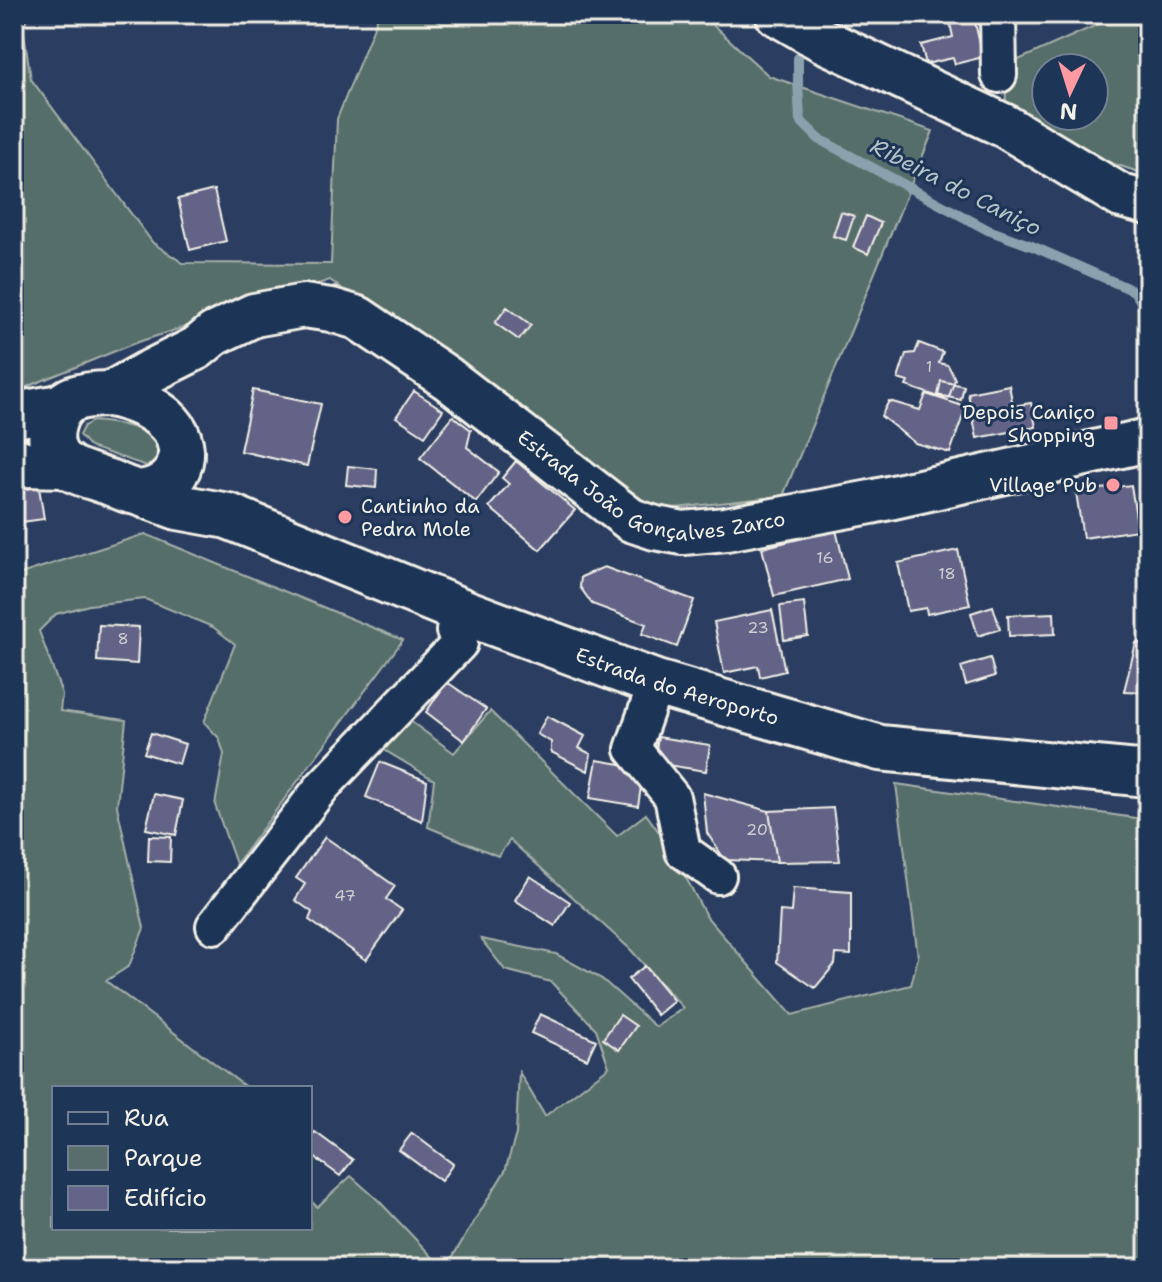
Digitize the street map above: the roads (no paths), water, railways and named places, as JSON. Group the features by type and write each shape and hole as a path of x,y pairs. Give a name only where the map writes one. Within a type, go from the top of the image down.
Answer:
{"main road":[{"path":"109,394 128,398 162,416 179,438 182,450 178,470 154,490 140,493 127,490 94,478 57,458 50,441 52,427 61,407 70,400 84,396 109,394"},
{"path":"14,415 61,407"},
{"path":"14,460 24,464 66,465"},
{"name":"Estrada do Aeroporto","path":"178,470 228,516"},
{"name":"Estrada do Aeroporto","path":"140,493 178,507 228,516 464,612 656,683 880,748 1148,774"}],"street":[{"path":"777,14 822,40 1005,126 1121,196 1148,203"},
{"path":"998,14 999,75"},
{"name":"Estrada João Gonçalves Zarco","path":"109,394 197,348 214,334 254,315 304,306 331,310 358,318 447,378 631,520 683,533 726,529 871,502 1148,440"},
{"path":"171,426 175,397 197,348"},
{"path":"214,926 322,787 460,643 454,631 464,612"},
{"path":"656,683 633,749 672,797 683,851 718,876"}],"waterway":[{"name":"Ribeira do Caniço","path":"798,58 800,120 819,139 988,230 1134,291 1148,312"}],"place":[{"name":"Depois Caniço Shopping","path":"1111,423"},
{"name":"Village Pub","path":"1113,485"},
{"name":"Cantinho da Pedra Mole","path":"345,517"}]}
